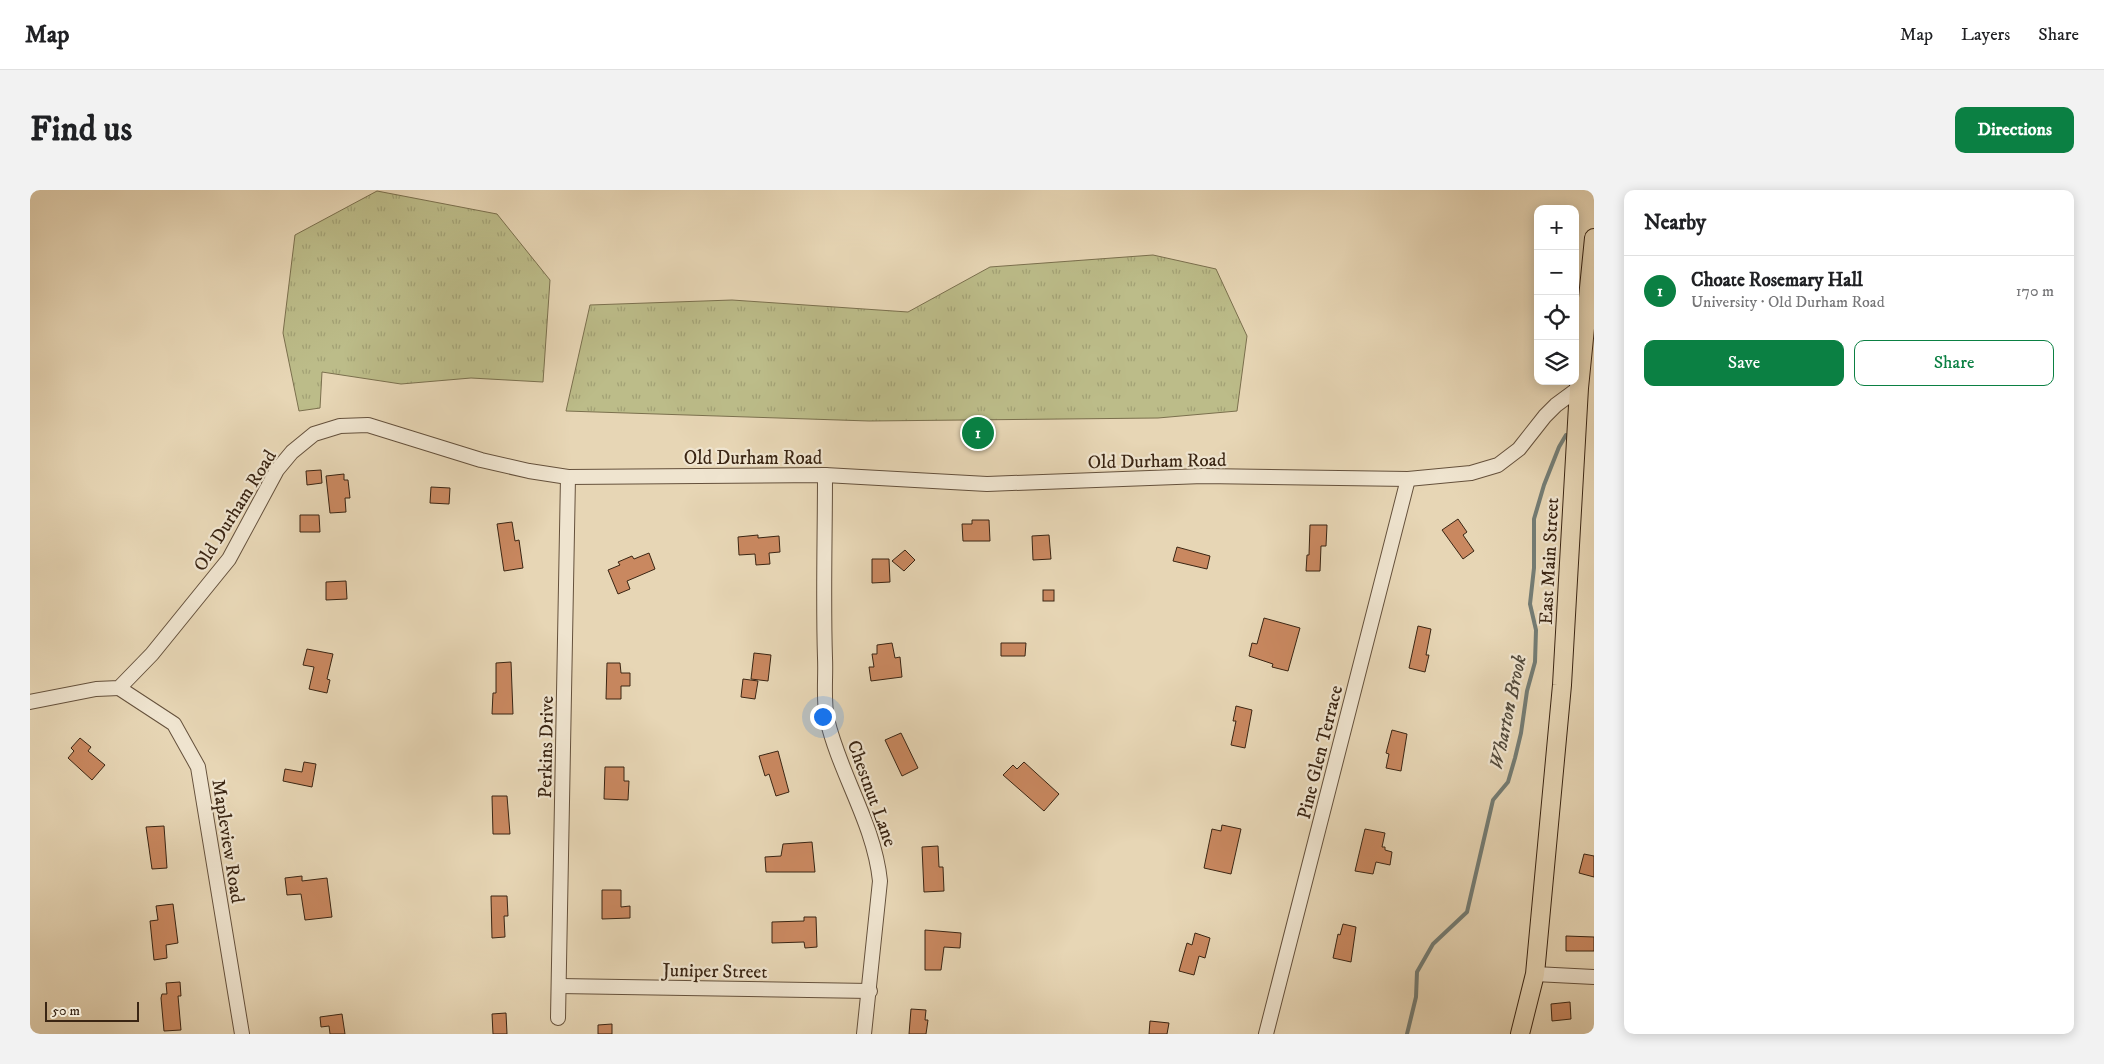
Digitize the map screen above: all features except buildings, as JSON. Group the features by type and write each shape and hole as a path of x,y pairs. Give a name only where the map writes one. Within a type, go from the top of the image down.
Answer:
{"main road":[{"name":"East Main Street","path":"1520,1034 1535,974 1562,686 1579,388 1594,243"}],"street":[{"name":"Old Durham Road","path":"119,688 165,639 229,559 277,470 292,452 314,434 340,426 368,425 481,460 529,471 568,477 825,475 987,484 1203,476 1408,479 1471,473 1498,465 1519,449 1556,405 1579,388"},
{"name":"Chestnut Lane","path":"825,475 827,718 872,839 878,859 880,881 864,1034"},
{"name":"Perkins Drive","path":"558,1018 568,477"},
{"name":"Pine Glen Terrace","path":"1266,1034 1408,479"},
{"path":"30,702 87,691 119,688"},
{"name":"Mapleview Road","path":"119,688 174,724 198,767 242,1034"},
{"path":"1535,974 1594,977"},
{"name":"Juniper Street","path":"559,986 870,991"}],"green space":[{"path":"377,191 497,214 550,280 543,382 471,378 401,384 322,372 320,408 299,411 283,333 295,235"},
{"path":"1153,255 1216,269 1247,336 1237,411 1158,418 869,421 566,411 590,305 732,300 908,312 990,267"}],"waterway":[{"name":"Wharton Brook","path":"1407,1034 1416,997 1417,972 1433,944 1467,912 1493,800 1508,782 1515,758 1527,691 1535,662 1536,630 1530,604 1534,568 1534,519 1544,485 1559,447 1566,435"}],"place":[{"name":"Choate Rosemary Hall","path":"978,433"}]}
